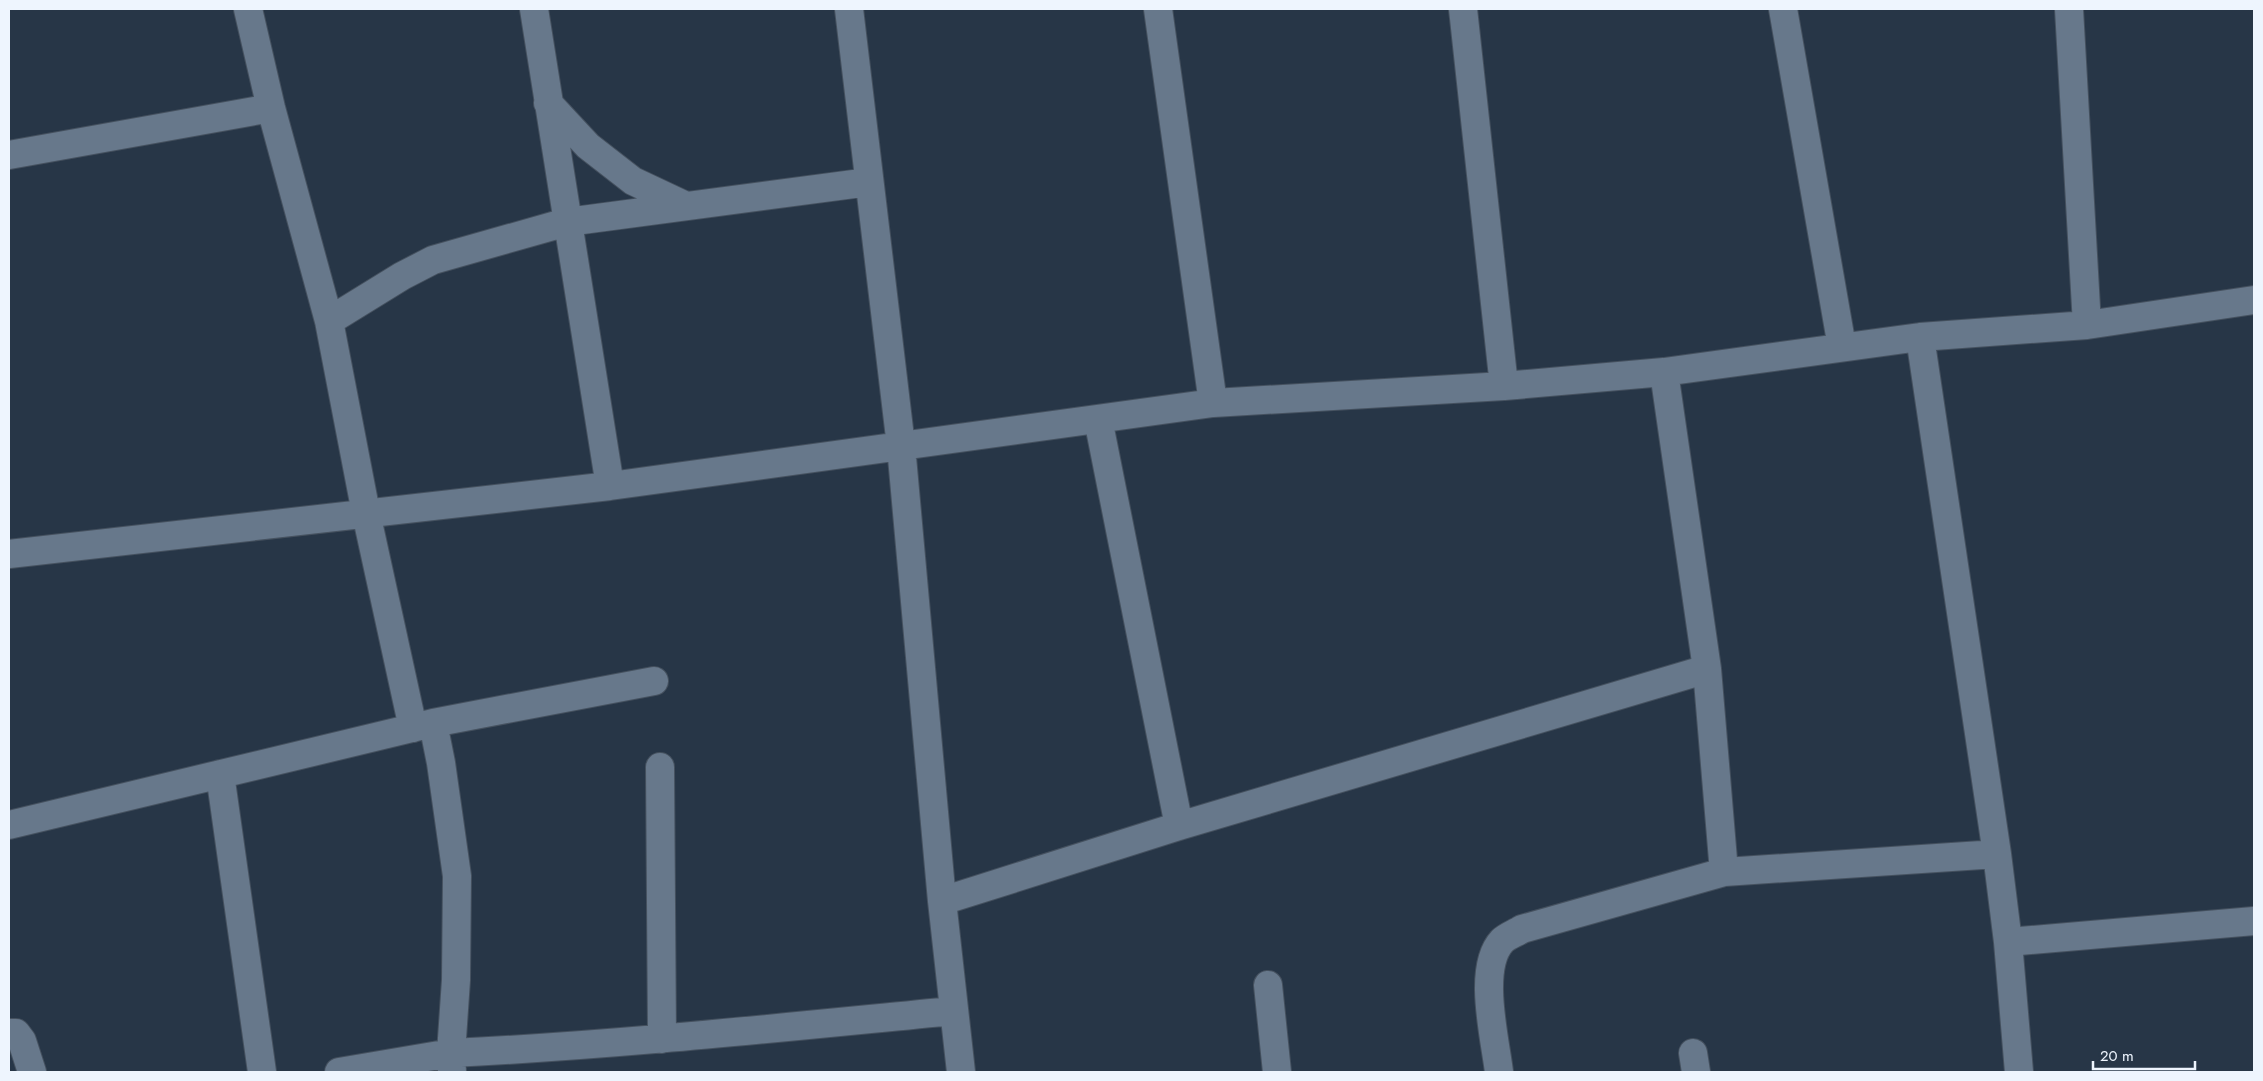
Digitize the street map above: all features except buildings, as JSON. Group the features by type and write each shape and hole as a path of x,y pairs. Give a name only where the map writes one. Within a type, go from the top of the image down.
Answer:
{"street":[{"path":"248,9 270,108 330,321 366,513 423,726 442,763 457,876 456,980 451,1062"},
{"path":"534,9 610,486"},
{"path":"848,9 901,446 942,901 961,1072"},
{"path":"1158,9 1213,403"},
{"path":"1463,9 1504,386"},
{"path":"1783,9 1842,347"},
{"path":"2069,9 2087,325"},
{"path":"548,103 588,146 633,180 684,204"},
{"path":"9,155 270,108"},
{"path":"330,321 402,276 433,260 567,222 684,204 869,182"},
{"path":"9,554 610,486 1213,403 1504,386 1664,372 1920,337 2087,325 2254,300"},
{"path":"1920,337 1998,854 2008,942 2019,1072"},
{"path":"1664,372 1707,669 1724,872"},
{"path":"1098,419 1179,826"},
{"path":"942,901 1179,826 1707,669"},
{"path":"9,825 423,726 654,681"},
{"path":"660,767 662,1039"},
{"path":"220,774 262,1072"},
{"path":"1499,1072 1488,984 1490,963 1502,942 1522,929 1724,872 1998,854"},
{"path":"2008,942 2254,921"},
{"path":"1268,985 1277,1072"},
{"path":"339,1072 451,1062 567,1047 953,1011"},
{"path":"9,1032 16,1033 22,1041 32,1072"}]}
